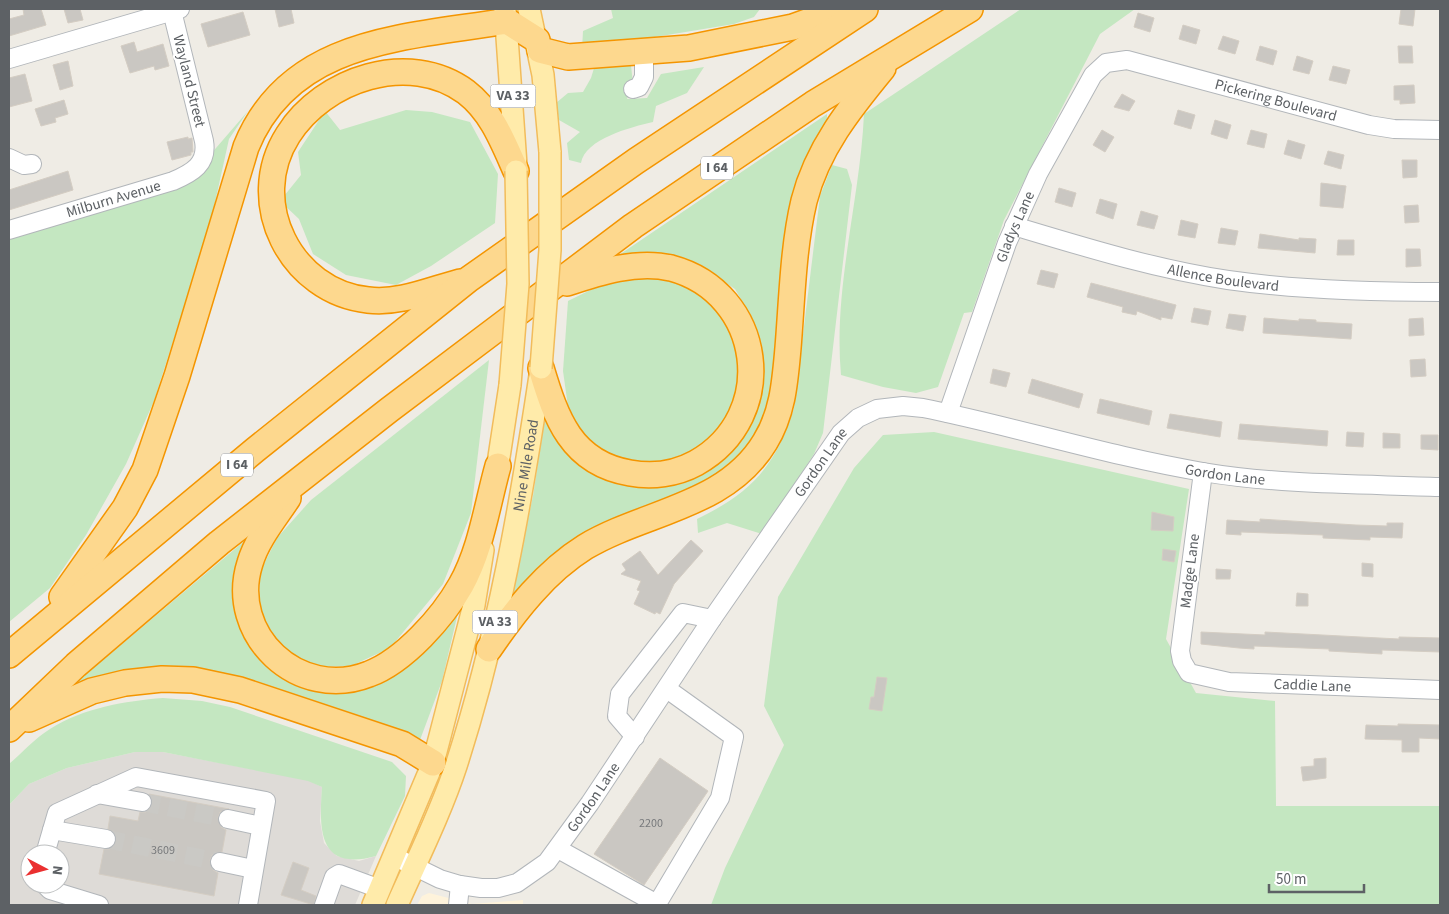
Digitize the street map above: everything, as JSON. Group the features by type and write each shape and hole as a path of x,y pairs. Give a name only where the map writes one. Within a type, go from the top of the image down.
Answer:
{"highway":[{"path":"38,628 119,516 145,470 177,376 246,147 260,117 279,94 299,77 323,61 370,45 506,15 538,45 568,57 689,48 793,27 843,9"},
{"name":"I 64","path":"9,654 38,628 255,450 469,279 636,161 865,9"},
{"name":"I 64","path":"11,728 76,665 157,594 389,410 549,290 685,189 813,104 970,9"},
{"path":"489,648 512,616 536,589 577,553 614,533 701,498 726,484 748,465 766,442 775,424 784,390 801,216 810,182 829,140 892,57"},
{"path":"469,279 406,298 377,301 341,294 316,280 290,254 275,221 271,195 273,173 280,151 300,119 316,104 338,90 366,78 384,73 407,72 440,79 466,93 491,119 516,170"},
{"path":"541,368 558,419 579,448 607,467 621,472 646,475 677,471 704,458 716,448 733,430 742,414 751,380 750,352 736,316 711,287 689,274 655,266 619,268 582,278 549,290"},
{"path":"298,482 258,544 250,563 245,594 247,612 260,640 279,662 301,674 334,681 369,674 393,661 409,648 460,588 470,567 498,466"},
{"path":"11,728 78,697 100,689 125,683 162,679 193,680 240,690 402,744 433,763"}],"main road":[{"name":"Nine Mile Road","path":"397,905 456,767 489,648 519,514 541,368 550,250 550,152 538,45 529,9"},
{"name":"Nine Mile Road","path":"376,897 395,857 433,763 474,605 498,466 510,384 518,284 516,170 506,15"}],"street":[{"path":"9,59 176,10"},
{"name":"Wayland Street","path":"176,10 205,152"},
{"path":"633,89 639,87 644,77 644,51"},
{"name":"Pickering Boulevard","path":"1114,60 1127,60 1369,125 1403,130 1440,130"},
{"name":"Gladys Lane","path":"948,413 1014,226 1038,174 1093,75 1106,63 1114,60"},
{"name":"Milburn Avenue","path":"9,230 173,181 194,171 204,158 205,152"},
{"path":"9,158 24,165 32,164"},
{"name":"Allence Boulevard","path":"1014,226 1150,265 1227,280 1284,286 1440,292"},
{"name":"Gordon Lane","path":"395,857 460,885 498,888 517,883 542,866 558,849 635,737 712,619 808,479 849,425 871,412 890,407 923,408 1083,448 1203,472 1252,478 1440,487"},
{"name":"Madge Lane","path":"1187,669 1180,651 1203,472"},
{"path":"635,737 617,716 620,694 684,613 712,619"},
{"name":"Caddie Lane","path":"1187,669 1189,672 1229,682 1440,690"},
{"path":"558,849 657,904 720,798 734,737 667,689"},
{"path":"48,844 56,813 136,777 266,801 248,905"},
{"path":"97,794 142,802"},
{"path":"228,819 261,826"},
{"path":"52,830 106,839"},
{"path":"220,862 253,869"},
{"path":"324,905 334,877 339,874 376,897"},
{"path":"458,905 460,885"},
{"path":"63,894 99,905"}],"shaded area":[{"path":"135,752 163,752 308,780 322,787 320,821 324,843 337,856 359,861 376,856 355,905 11,905 9,903 9,805 29,784 67,768"},
{"path":"429,893 472,904 523,900 523,905 417,905 422,896"}],"green space":[{"path":"611,9 760,9 754,17 734,24 582,49 583,31 613,18"},
{"path":"1021,9 1135,9 1100,34 1004,220 972,312 964,313 938,387 916,393 883,387 841,375 841,310 862,147 864,114"},
{"path":"595,65 631,65 633,85 627,99 647,98 661,74 704,67 687,93 656,106 653,122 610,135 591,147 584,155 581,163 569,160 567,143 580,132 559,120 556,103 568,93 583,92 591,78"},
{"path":"406,110 432,112 470,122 498,174 495,223 431,266 396,285 346,275 313,254 299,219 280,201 301,175 298,152 325,111 340,130"},
{"path":"248,111 229,139 210,225 154,401 126,464 86,535 50,588 9,622 9,235 184,185"},
{"path":"827,114 827,127 770,414 739,462 509,605 533,496 546,409 562,442 688,478 759,390 763,363 753,320 735,289 704,268 678,258 650,254 619,255"},
{"path":"832,165 847,169 852,185 823,433 814,454 762,534 727,523 698,533 697,519 732,499 759,476 770,462 787,428 794,408 820,196"},
{"path":"667,275 696,287 734,330 743,366 740,397 722,429 693,452 663,462 627,461 603,451 582,436 569,414 563,371 568,301 616,281"},
{"path":"489,360 471,513 443,584 390,648 351,666 318,667 291,656 268,633 259,604 260,572 277,538 311,500"},
{"path":"934,432 1189,489 1166,639 1196,693 1275,701 1276,806 1440,806 1440,905 711,905 725,868 784,745 764,706 778,597 854,468 883,435"},
{"path":"248,538 236,589 236,605 240,623 248,641 273,670 307,688 325,691 350,688 460,604 442,681 420,740 259,685 200,669 166,667 71,687"},
{"path":"163,698 202,701 230,707 392,762 406,776 405,796 376,856 357,859 343,858 333,853 326,844 322,832 322,787 308,781 163,752 135,752 67,768 29,784 9,805 9,764 44,733 63,722 90,711 134,701"}],"building":[{"path":"23,9 41,9 46,25 9,36 9,19 24,15"},
{"path":"64,9 80,9 83,20 68,23"},
{"path":"275,9 291,9 294,23 279,27"},
{"path":"1401,9 1415,9 1413,26 1399,24"},
{"path":"243,12 250,35 208,47 201,24"},
{"path":"1138,13 1154,18 1150,32 1134,27"},
{"path":"1183,25 1200,30 1196,44 1179,39"},
{"path":"1223,36 1239,41 1235,54 1218,49"},
{"path":"134,42 137,52 163,44 169,66 155,70 154,66 130,73 121,46"},
{"path":"1260,46 1277,51 1273,65 1256,60"},
{"path":"1398,46 1412,46 1413,63 1399,63"},
{"path":"1297,56 1313,61 1309,74 1293,70"},
{"path":"68,61 73,86 60,90 53,65"},
{"path":"1333,66 1350,70 1346,84 1329,80"},
{"path":"25,74 32,101 9,107 9,78"},
{"path":"1414,85 1415,103 1400,104 1400,100 1394,100 1394,86"},
{"path":"1122,94 1135,101 1129,111 1114,107"},
{"path":"64,100 68,114 55,118 56,122 41,126 35,109"},
{"path":"1178,110 1195,115 1191,129 1174,124"},
{"path":"1215,120 1231,125 1227,139 1211,134"},
{"path":"1102,130 1114,137 1105,152 1093,145"},
{"path":"1251,130 1267,134 1264,148 1247,144"},
{"path":"188,137 188,139 192,138 193,152 191,152 191,155 172,160 167,142"},
{"path":"1288,140 1305,145 1301,159 1284,154"},
{"path":"1328,151 1344,155 1341,169 1324,164"},
{"path":"1402,160 1417,160 1417,177 1403,178"},
{"path":"68,171 73,190 9,210 9,190"},
{"path":"1321,183 1346,186 1343,208 1320,206"},
{"path":"1059,188 1076,193 1072,207 1055,202"},
{"path":"1100,199 1117,204 1113,219 1096,213"},
{"path":"1418,205 1419,222 1405,223 1404,206"},
{"path":"1141,211 1158,216 1154,229 1137,225"},
{"path":"1181,220 1198,224 1195,238 1178,235"},
{"path":"1221,228 1238,231 1235,245 1218,243"},
{"path":"1260,234 1299,240 1299,238 1316,239 1315,253 1258,248"},
{"path":"1338,240 1354,240 1354,255 1337,255"},
{"path":"1406,249 1420,249 1421,266 1406,267"},
{"path":"1041,270 1058,274 1054,288 1037,284"},
{"path":"1091,283 1176,305 1172,319 1161,317 1161,320 1137,311 1136,315 1122,312 1123,307 1087,297"},
{"path":"1194,308 1211,311 1208,325 1191,322"},
{"path":"1229,314 1246,316 1243,331 1226,328"},
{"path":"1264,318 1299,321 1299,319 1316,320 1316,322 1352,324 1351,339 1263,333"},
{"path":"1423,318 1424,335 1409,336 1409,319"},
{"path":"1425,359 1426,376 1411,377 1410,360"},
{"path":"993,369 1010,373 1006,387 990,383"},
{"path":"1032,379 1083,394 1079,408 1028,393"},
{"path":"1100,399 1152,411 1149,425 1097,413"},
{"path":"1170,414 1222,422 1220,437 1167,428"},
{"path":"1240,424 1328,431 1327,446 1238,439"},
{"path":"1347,432 1364,433 1363,447 1346,446"},
{"path":"1383,433 1400,434 1400,448 1383,448"},
{"path":"1421,435 1438,435 1438,450 1421,449"},
{"path":"1152,512 1174,517 1173,531 1151,530"},
{"path":"1260,519 1387,526 1387,523 1403,523 1402,538 1370,537 1370,540 1323,538 1323,535 1241,532 1241,535 1226,534 1227,520 1260,522"},
{"path":"691,540 703,551 674,584 660,614 656,612 655,614 634,604 640,591 637,590 641,581 621,574 626,570 622,564 640,551 658,575"},
{"path":"1163,549 1176,551 1174,562 1162,560"},
{"path":"1362,563 1373,564 1373,577 1362,576"},
{"path":"1216,569 1231,570 1230,579 1216,579"},
{"path":"1297,593 1308,594 1308,606 1296,606"},
{"path":"1201,632 1265,635 1265,632 1399,639 1399,637 1440,638 1440,652 1382,650 1382,654 1329,651 1329,649 1254,646 1254,649 1239,648 1201,644"},
{"path":"877,677 887,678 882,711 869,709 871,697 874,697"},
{"path":"1398,724 1440,725 1440,739 1419,738 1419,752 1402,752 1402,740 1365,739 1366,725 1398,726"},
{"path":"660,758 708,791 644,885 594,854"},
{"path":"1326,758 1326,778 1303,781 1301,767 1314,766 1314,759"},
{"path":"149,794 229,809 220,812 218,817 221,827 226,830 222,852 212,855 210,860 213,870 218,873 214,896 99,874 104,849 110,849 116,841 116,835 108,829 110,816 138,821 140,812 146,812 152,804"},
{"path":"293,862 309,868 301,890 316,896 314,905 281,895"}],"tunnel":[{"path":"142,802 228,819"},
{"path":"106,839 220,862"}]}
